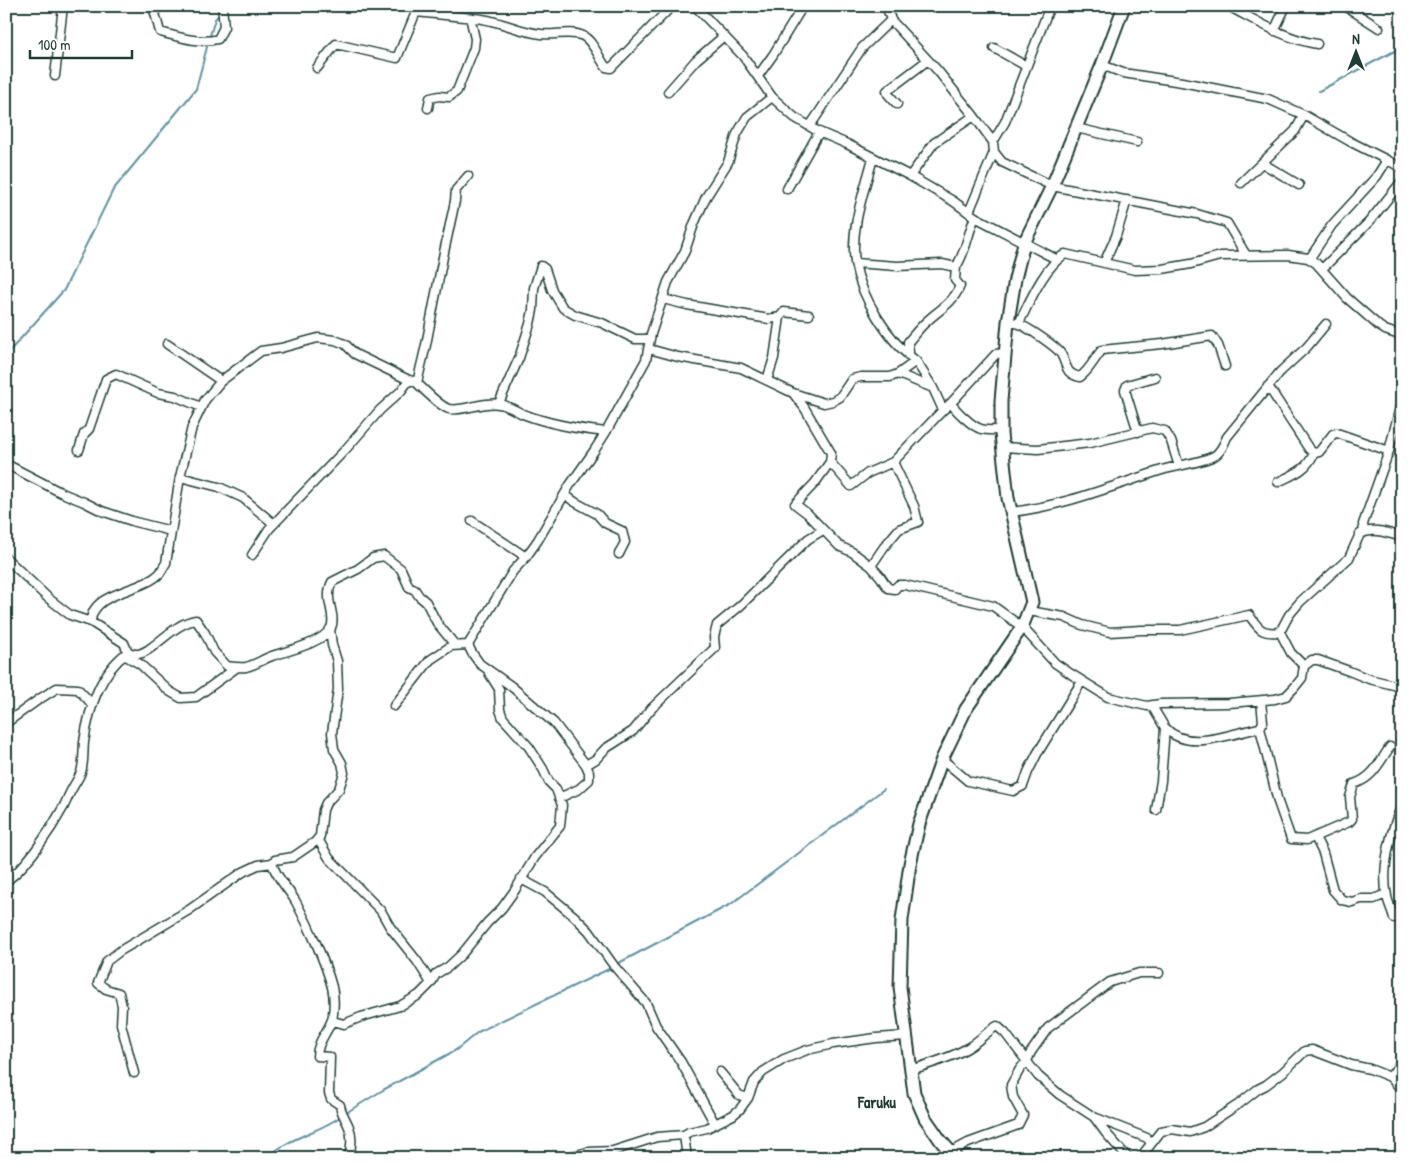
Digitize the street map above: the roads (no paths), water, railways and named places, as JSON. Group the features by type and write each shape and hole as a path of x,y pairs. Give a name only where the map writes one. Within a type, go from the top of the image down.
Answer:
{"street":[{"path":"56,76 63,6"},
{"path":"153,6 160,32 184,39 209,42 218,39 224,27 222,6"},
{"path":"317,68 336,44 397,58 416,12 495,21 541,34 575,34 584,36 606,67 611,68 672,6"},
{"path":"695,6 743,56 772,97 794,117 819,132 910,176 972,214 1056,259"},
{"path":"758,76 773,56 803,6"},
{"path":"888,6 891,20 928,60 974,116 993,142 994,152 972,214 963,257 956,267 955,280 960,286 956,295 946,307 927,321 908,342 908,355"},
{"path":"993,142 1005,122 1034,50 1048,11 1045,6"},
{"path":"1124,6 1052,186 1024,243 1015,279 1013,322 1005,353 1000,416 1008,498 1032,602 1022,627 966,709 942,759 919,824 910,864 902,920 900,987 914,1093 925,1118 953,1155 968,1143 1018,1125 1023,1115 1013,1097 1012,1085 1020,1069 1027,1062 1031,1052 1048,1028 1110,982 1139,974 1159,973"},
{"path":"1228,6 1274,31 1300,41 1318,44"},
{"path":"1274,31 1286,6"},
{"path":"1345,6 1379,28"},
{"path":"428,108 430,98 439,96 449,97 457,91 474,48 475,39 471,21 474,18"},
{"path":"810,126 862,48 891,20"},
{"path":"668,92 696,60 724,36"},
{"path":"994,48 1026,66"},
{"path":"897,104 887,91 928,60"},
{"path":"1102,65 1123,73 1182,82 1268,99 1304,115 1402,168"},
{"path":"468,645 513,571 526,557 606,432 646,360 650,339 668,282 685,251 701,208 728,162 737,134 747,117 772,97"},
{"path":"1241,183 1295,132 1304,115"},
{"path":"910,176 934,143 974,116"},
{"path":"1076,128 1137,142"},
{"path":"787,189 819,132"},
{"path":"994,152 1002,162 1052,186 1198,214 1227,223 1246,255"},
{"path":"873,158 860,207 853,248 855,263 866,296 880,321 894,342 916,361 933,388 943,410"},
{"path":"1310,258 1332,225 1376,176 1387,160"},
{"path":"1262,163 1299,185"},
{"path":"252,555 269,528 345,450 380,410 413,382 426,345 456,201 456,190 468,176"},
{"path":"1322,269 1369,222 1402,181"},
{"path":"1104,263 1116,236 1127,200"},
{"path":"1013,322 1056,259 1065,254 1135,270 1162,269 1220,256 1288,255 1310,258 1347,298 1371,319 1385,330 1402,336"},
{"path":"855,263 897,266 942,264 956,267"},
{"path":"499,404 519,358 530,324 534,288 540,266 544,269 552,290 563,308 575,315 602,323 635,338 650,339"},
{"path":"663,299 769,319 780,317"},
{"path":"767,380 774,358 780,317 784,312 809,315"},
{"path":"1013,322 1028,328 1061,353 1065,367 1072,375 1080,377 1087,372 1094,359 1102,350 1162,344 1212,336 1218,344 1225,366"},
{"path":"1011,512 1039,508 1078,498 1215,456 1268,386 1307,347 1326,324"},
{"path":"91,622 91,613 108,598 135,587 159,574 168,558 180,477 192,427 201,407 221,380 261,351 281,348 318,338 335,340 345,344 355,354 413,382 448,409 499,404 547,421 585,430 606,432"},
{"path":"167,344 221,380"},
{"path":"649,349 678,357 741,368 793,393 824,403 833,401 840,396 852,379 861,377 890,377 898,374 916,361"},
{"path":"830,462 851,486 868,473 893,462 996,354 1005,353"},
{"path":"79,450 84,434 89,429 106,379 116,374 158,393 175,396 201,407"},
{"path":"898,374 933,388"},
{"path":"1138,432 1125,390 1127,385 1155,377"},
{"path":"1268,386 1309,449 1314,453"},
{"path":"793,393 804,407 831,453 830,462 815,483 795,504 808,514 839,546 852,552 871,566 888,588 905,585 993,606 1022,627 1054,663 1108,697 1152,706 1160,704 1229,703 1275,699 1286,696 1302,678 1304,666 1312,660 1318,660 1369,679 1402,688"},
{"path":"1364,532 1363,524 1389,451 1402,399"},
{"path":"951,403 956,411 979,429 1001,430"},
{"path":"1003,446 1038,449 1090,443 1152,428 1164,431 1171,441 1179,466"},
{"path":"1278,482 1304,470 1314,453 1319,452 1332,434 1337,433 1389,451"},
{"path":"871,566 899,529 918,522 914,506 893,462"},
{"path":"6,464 102,511 171,531"},
{"path":"180,477 219,487 243,498 274,524"},
{"path":"566,495 597,514 605,523 622,531 625,542 620,554"},
{"path":"472,521 526,557"},
{"path":"586,765 633,731 652,708 715,648 714,637 717,625 740,606 808,539 823,530"},
{"path":"1280,632 1289,615 1300,602 1348,558 1360,534 1381,531 1402,537"},
{"path":"134,1073 121,1024 122,1006 119,993 98,984 100,974 107,961 135,941 189,910 243,872 258,864 272,863 275,860 293,857 315,842 320,836 323,810 326,802 339,789 344,773 342,763 334,749 332,734 338,689 336,661 330,629 332,611 328,596 332,582 358,569 373,558 384,556 401,568 409,587 426,602 438,624 455,645"},
{"path":"6,558 48,598 70,614 91,622 124,644 126,654 181,698 196,697 236,668"},
{"path":"1029,611 1064,618 1110,632 1180,630 1249,615 1263,632 1280,632"},
{"path":"6,881 26,863 64,806 80,775 87,721 96,693 106,677 126,654 141,653 179,625 196,620 214,652 227,666 236,668 249,667 271,656 291,651 321,638 330,629"},
{"path":"1280,632 1290,653 1304,666"},
{"path":"394,706 430,660 455,645 468,645"},
{"path":"468,645 480,664 511,686 554,723 586,765 589,772 589,780 579,789 559,798"},
{"path":"333,1021 344,1024 360,1017 400,1006 419,995 431,983 436,974 448,967 462,954 506,902 535,857 560,826 562,806 556,790 529,747 504,718 500,710 499,689 487,669"},
{"path":"942,759 968,781 1013,791 1023,786 1037,754 1082,681"},
{"path":"6,723 57,688 78,689 92,704"},
{"path":"1261,700 1262,722 1260,728 1280,808 1291,838 1307,840 1349,822 1352,819 1350,797 1353,786 1372,774 1390,747"},
{"path":"1152,706 1165,728 1172,735 1185,740 1206,740 1260,728"},
{"path":"1156,810 1161,781 1165,728"},
{"path":"1394,918 1386,894 1387,859 1393,826 1402,805"},
{"path":"1315,837 1323,853 1333,890 1342,900 1352,902 1361,899 1374,899 1386,894"},
{"path":"318,839 329,858 381,910 390,928 417,961 431,983"},
{"path":"272,863 280,880 295,901 332,988 333,1021 324,1033 317,1049 317,1056 330,1057 329,1093 331,1098 340,1105 350,1128 352,1141 349,1158"},
{"path":"522,879 545,892 574,916 589,931 614,966 646,1003 656,1026 681,1062 715,1124"},
{"path":"910,1070 928,1065 966,1049 997,1026 1005,1032 1038,1076 1060,1095 1094,1117 1147,1138 1151,1143"},
{"path":"563,1158 588,1152 612,1151 657,1137 684,1135 715,1124 733,1115 740,1109 748,1098 754,1082 763,1072 784,1058 806,1050 833,1044 906,1036"},
{"path":"1140,1158 1161,1131 1172,1129 1190,1132 1204,1127 1266,1085 1305,1051 1312,1050 1351,1065 1370,1068 1390,1077 1402,1090"},
{"path":"1390,1077 1402,1061"},
{"path":"720,1072 739,1095 748,1098"},
{"path":"1094,1117 1104,1132 1128,1158"},
{"path":"684,1135 687,1158"}],"waterway":[{"path":"209,39 215,19 220,14"},
{"path":"6,355 64,290 113,190 196,89 208,43"},
{"path":"1319,91 1402,47"},
{"path":"615,965 731,904 884,789"},
{"path":"344,1114 456,1050 478,1032 611,968"},
{"path":"267,1158 284,1145 340,1117"}],"district":[{"name":"Faruku","path":"877,1102"}]}
